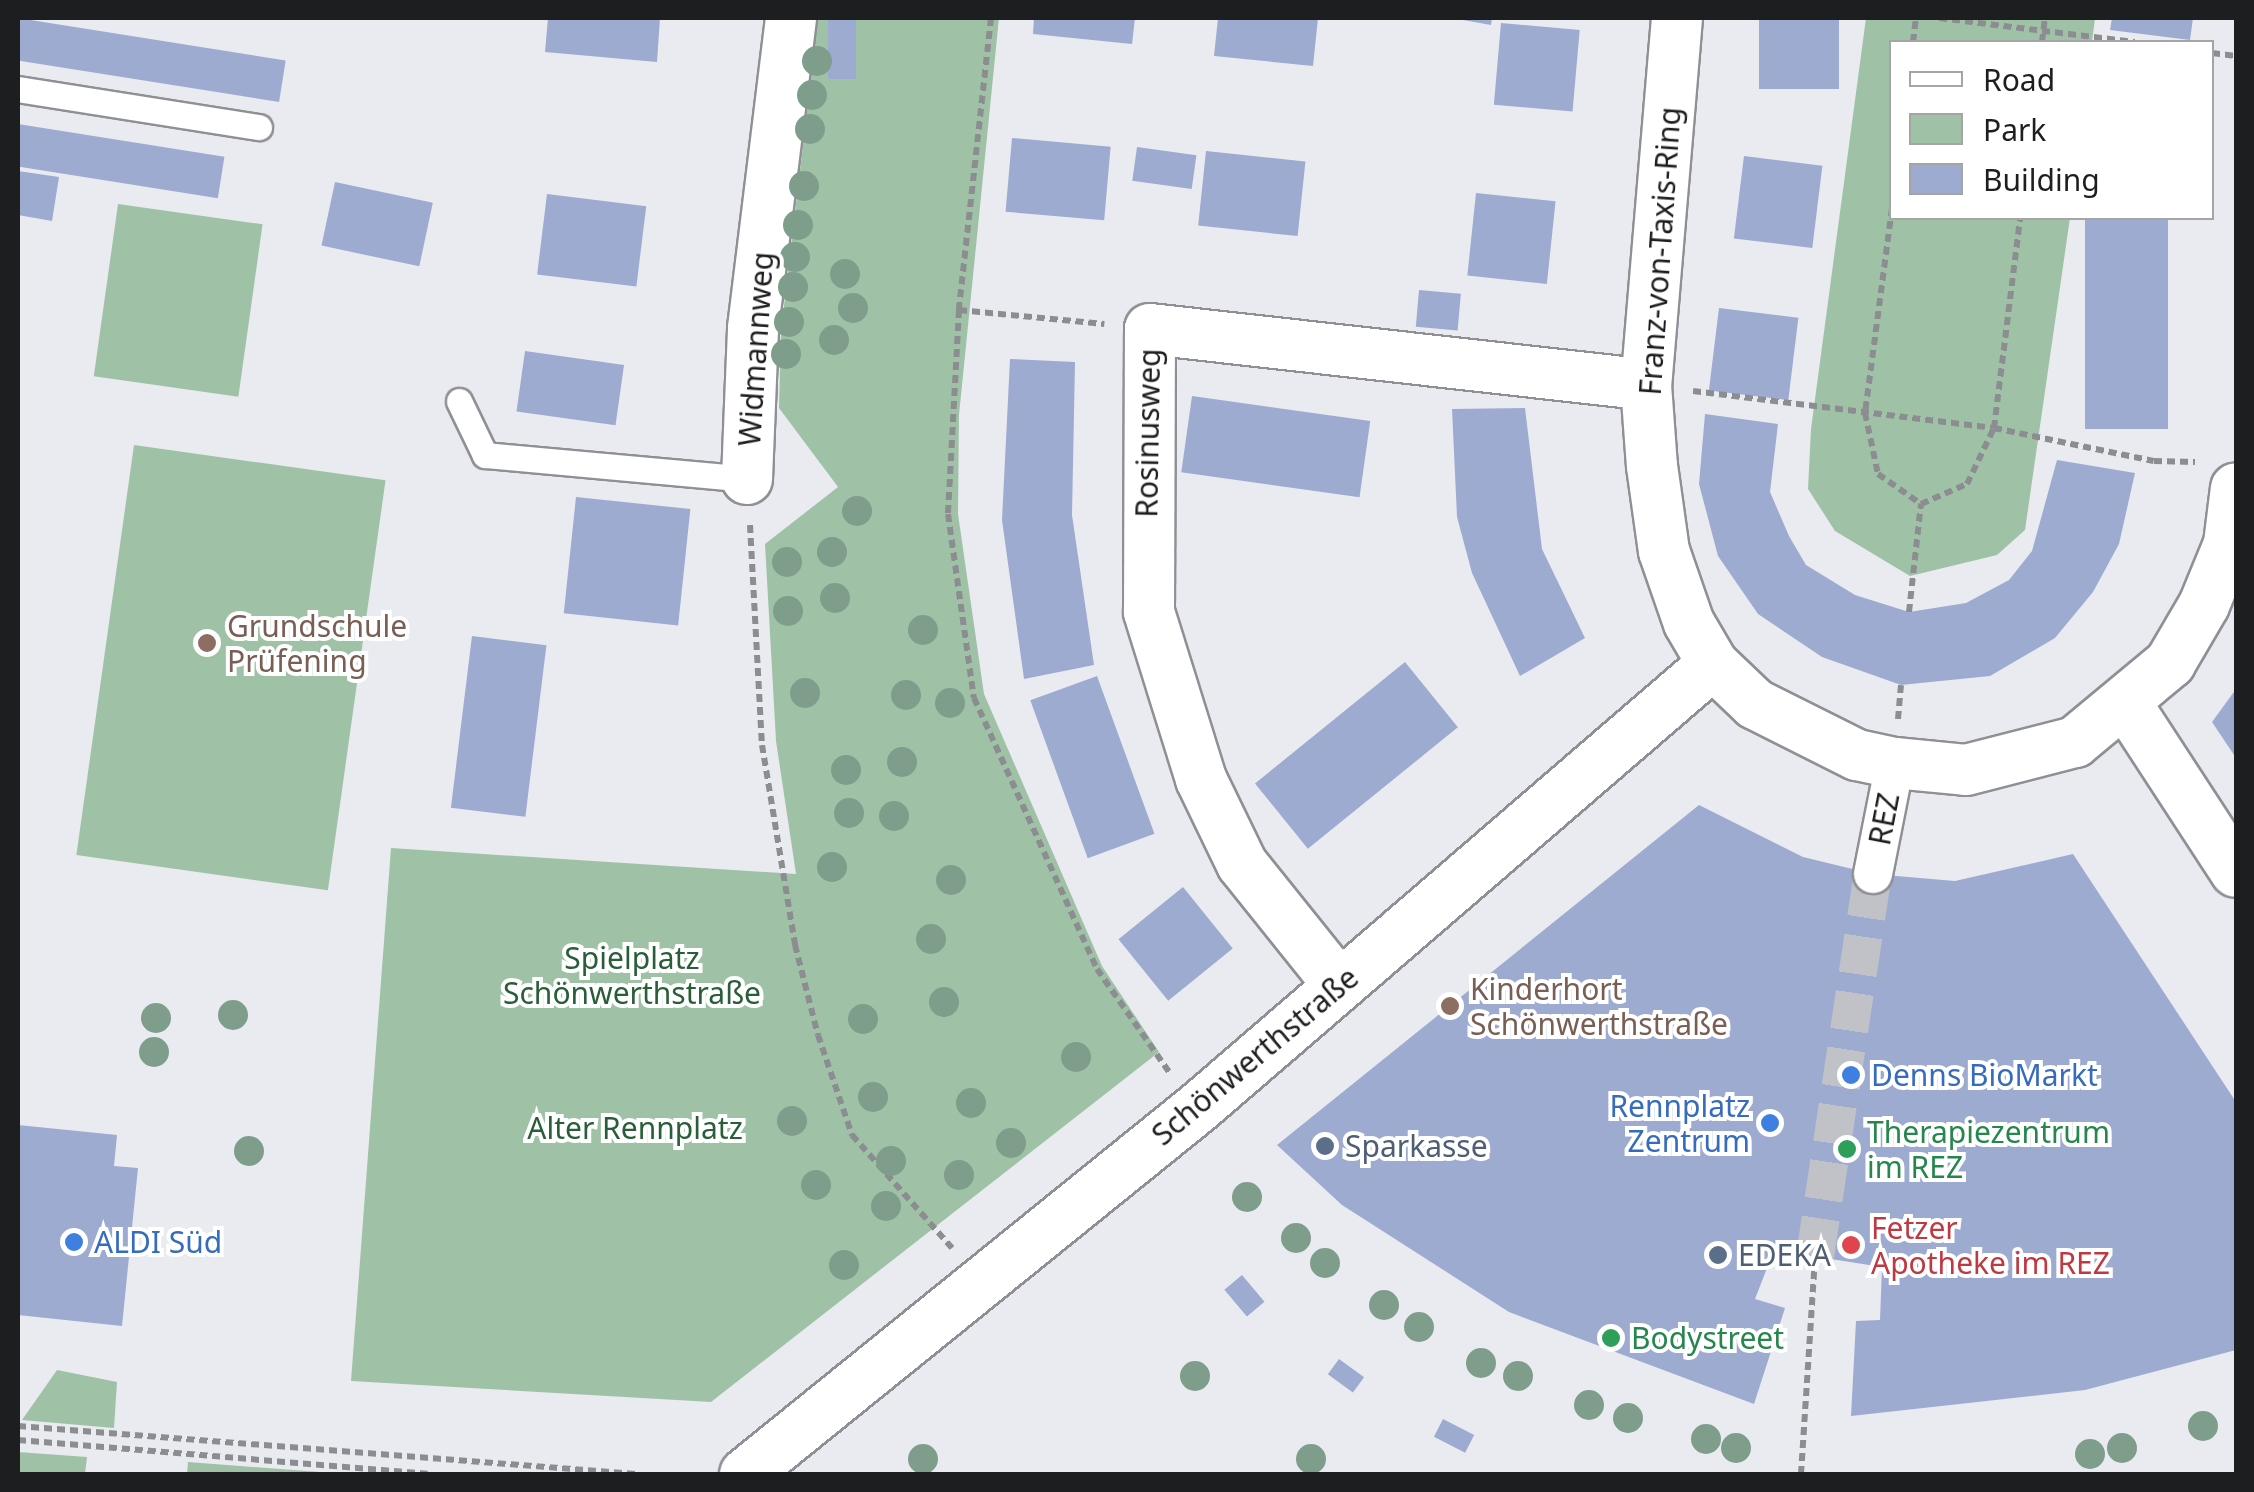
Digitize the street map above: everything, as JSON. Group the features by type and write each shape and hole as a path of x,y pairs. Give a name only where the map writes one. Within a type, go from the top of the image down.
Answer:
{"street":[{"name":"Widmannweg","path":"747,479 753,328 790,18"},
{"name":"Franz-von-Taxis-Ring","path":"1677,18 1646,385 1664,550 1690,623 1713,664 1755,704 1810,735 1895,763 1966,770 2021,760 2075,742 2126,705 2170,663 2204,605 2229,544 2220,475"},
{"name":"Rosinusweg","path":"1339,985 1242,864 1201,779 1149,612 1150,329 1646,385"},
{"name":"Schönwerthstraße","path":"745,1474 789,1457 977,1280 1199,1108 1713,664"},
{"path":"2126,705 2236,872"},
{"name":"REZ","path":"1873,874 1895,763"}],"lane":[{"path":"18,89 259,127"},
{"name":"Widmannweg","path":"459,401 485,455 747,479"}],"path":[{"path":"990,18 959,310 948,514 974,698 1097,969 1152,1051 1199,1108"},
{"path":"1939,18 2120,40"},
{"path":"2042,40 2045,18"},
{"path":"1890,220 1866,413 1878,474 1921,504"},
{"path":"1921,504 1967,484 1994,428 2020,220"},
{"path":"959,310 1150,329"},
{"path":"1646,385 1994,428 2220,475"},
{"path":"747,479 762,745 795,945 818,1034 852,1135 910,1194 977,1280"},
{"path":"1909,612 1921,504"},
{"path":"1801,1474 1815,1256"},
{"path":"18,1426 636,1474"},
{"path":"18,1440 428,1474"}],"green space":[{"name":"Alter Rennplatz","path":"818,18 999,18 959,415 958,514 984,694 1102,966 1159,1052 711,1402 351,1381 391,848 796,874 776,741 765,544 838,487 779,408 781,331"},
{"path":"1866,18 2095,18 2092,40 1889,40 1889,220 2070,220 2025,530 1997,555 1910,576 1835,531 1808,489 1811,429"},
{"path":"118,204 263,224 238,397 94,376"},
{"path":"134,445 386,480 328,890 76,855"},
{"path":"57,1370 117,1382 114,1428 22,1420"},
{"path":"18,1452 87,1457 85,1474 18,1474"},
{"path":"188,1462 347,1474 187,1474"}],"building":[{"path":"18,18 286,60 279,102 18,61"},
{"path":"548,18 660,18 657,62 545,52"},
{"path":"828,18 856,18 856,79 828,79"},
{"path":"1034,18 1135,18 1132,44 1033,34"},
{"path":"1218,18 1318,18 1313,66 1214,56"},
{"path":"1452,18 1492,18 1491,25"},
{"path":"1759,18 1839,18 1839,89 1759,89"},
{"path":"2112,18 2193,18 2190,40 2110,30"},
{"path":"1501,23 1580,30 1573,112 1494,105"},
{"path":"18,124 224,157 218,198 18,167"},
{"path":"1012,138 1111,147 1104,220 1006,212"},
{"path":"1137,147 1196,155 1192,189 1132,181"},
{"path":"1206,151 1305,161 1298,236 1198,226"},
{"path":"1744,156 1822,166 1812,248 1734,238"},
{"path":"18,171 59,177 52,221 18,215"},
{"path":"335,182 433,203 419,266 321,246"},
{"path":"1476,193 1556,201 1547,284 1467,276"},
{"path":"547,194 646,206 636,287 537,274"},
{"path":"2085,220 2168,220 2168,429 2085,429"},
{"path":"1419,290 1461,294 1458,331 1416,327"},
{"path":"1719,308 1798,318 1788,400 1709,390"},
{"path":"525,351 624,365 616,425 517,411"},
{"path":"1010,359 1075,362 1072,515 1094,665 1024,679 1002,520"},
{"path":"1192,396 1370,421 1360,497 1181,472"},
{"path":"1525,408 1542,549 1585,638 1520,676 1472,573 1457,517 1452,409"},
{"path":"1705,414 1778,424 1770,492 1806,565 1855,595 1909,612 1966,603 2009,580 2032,551 2057,460 2135,473 2119,544 2093,592 2055,638 1990,676 1901,685 1822,657 1758,614 1718,556 1699,484"},
{"path":"576,497 690,509 678,625 564,613"},
{"path":"472,636 546,645 525,817 451,808"},
{"path":"1405,662 1458,727 1308,849 1255,783"},
{"path":"1097,676 1154,834 1088,858 1030,700"},
{"path":"2236,689 2236,758 2212,722"},
{"name":"Rennplatz Zentrum","path":"1699,805 1803,857 1873,874 1955,881 2073,854 2236,1102 2236,1350 2085,1390 1851,1416 1856,1321 1880,1320 1882,1267 1774,1250 1755,1299 1785,1308 1754,1404 1509,1312 1342,1205 1277,1145"},
{"path":"1183,887 1233,948 1168,1001 1118,939"},
{"name":"ALDI Süd","path":"18,1125 117,1135 114,1166 138,1168 122,1326 18,1315"},
{"path":"1242,1275 1264,1302 1247,1317 1224,1290"},
{"path":"1339,1359 1364,1377 1353,1393 1328,1374"},
{"path":"1443,1419 1474,1435 1465,1453 1434,1437"}],"tunnel":[{"path":"1815,1256 1873,874"}],"place":[{"name":"Grundschule Prüfening","path":"207,643"},
{"name":"Kinderhort Schönwerthstraße","path":"1450,1006"},
{"name":"Denns BioMarkt","path":"1851,1075"},
{"name":"Rennplatz Zentrum","path":"1770,1123"},
{"name":"Sparkasse","path":"1325,1146"},
{"name":"Therapiezentrum im REZ","path":"1847,1149"},
{"name":"ALDI Süd","path":"74,1242"},
{"name":"Fetzer Apotheke im REZ","path":"1851,1245"},
{"name":"EDEKA","path":"1718,1255"},
{"name":"Bodystreet","path":"1611,1338"}],"park label":[{"name":"Spielplatz Schönwerthstraße","path":"632,975"}]}
